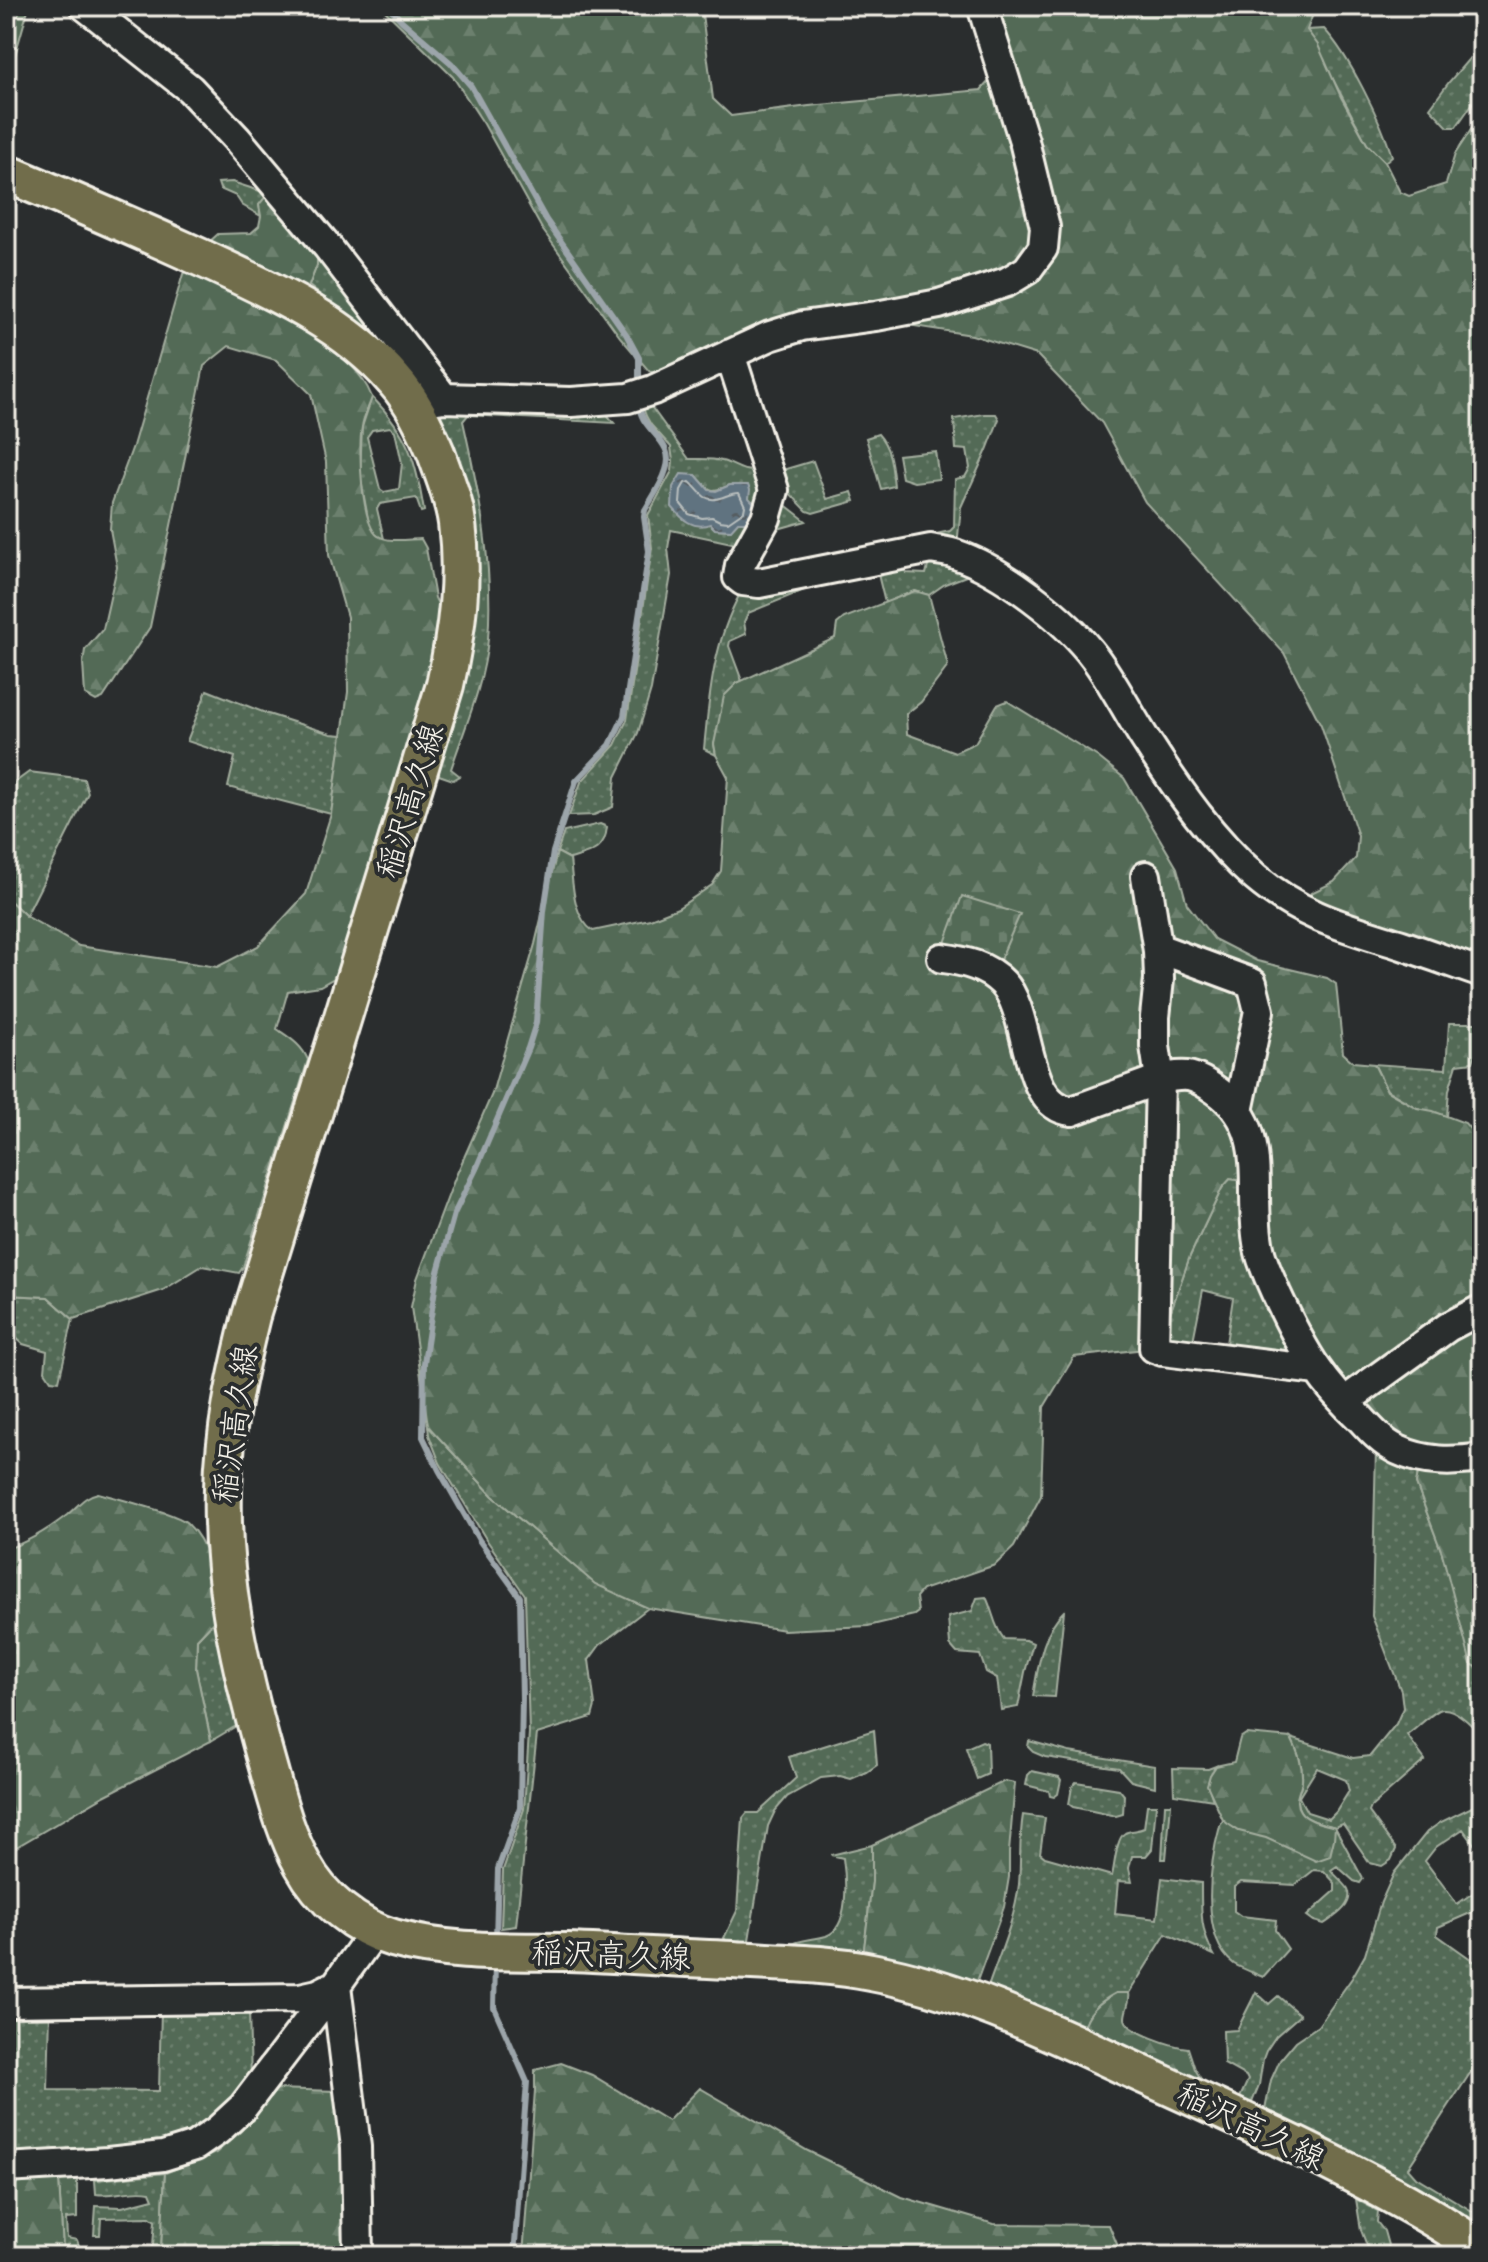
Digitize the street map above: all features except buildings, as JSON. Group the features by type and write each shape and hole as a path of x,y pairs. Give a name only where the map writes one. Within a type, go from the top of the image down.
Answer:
{"main road":[{"name":"稲沢高久線","path":"6,173 261,284 322,319 394,379 428,400 436,455 457,520 459,609 445,685 251,1316 232,1400 222,1527 229,1602 260,1738 279,1804 303,1866 335,1906 374,1932 418,1944 465,1950 818,1965 872,1972 966,1998 1022,2019 1225,2112 1419,2210 1482,2249"}],"street":[{"path":"85,6 190,89 237,139 327,246 428,400 571,402 628,398 653,390 770,336 802,326 939,304 1007,282 1027,270 1043,248 1045,227 1040,199 982,6"},
{"path":"730,354 774,490 766,518 740,565 738,577 743,581 759,583 931,549 974,562 1022,589 1080,640 1199,816 1230,854 1278,896 1318,918 1482,973"},
{"path":"1146,876 1158,948 1159,979 1155,1017 1160,1079 1154,1348 1317,1370"},
{"path":"1158,948 1252,983 1259,1011 1238,1111"},
{"path":"942,958 960,960 987,970 1003,982 1014,996 1038,1082 1047,1098 1062,1110 1072,1111 1160,1079 1183,1074 1201,1080 1227,1098 1245,1120 1253,1144 1254,1212 1259,1251 1290,1322 1317,1370 1378,1437 1395,1449 1431,1460 1482,1458"},
{"path":"1344,1402 1448,1327 1482,1309"},
{"path":"6,2168 149,2158 195,2146 243,2107 374,1932"},
{"path":"6,2002 300,1998 336,1985"},
{"path":"336,1985 356,2147 358,2256"}],"green space":[{"path":"6,6 29,6 6,87"},
{"path":"380,6 701,6 713,99 731,116 981,90 990,80 975,6 1316,6 1307,30 1318,45 1341,97 1367,144 1385,162 1400,192 1409,196 1446,184 1455,154 1482,113 1482,966 1309,906 1311,893 1334,882 1356,858 1358,836 1321,725 1284,653 1145,502 1102,423 1037,355 972,335 889,322 852,326 663,377 649,371 620,337 542,229 484,124 453,77"},
{"path":"1324,29 1354,71 1372,107 1392,156 1385,162 1367,144 1307,30"},
{"path":"1473,54 1482,55 1482,90 1456,127 1448,127 1430,108"},
{"path":"232,182 260,191 264,184 271,190 259,205 261,216 242,205 236,196 220,189 218,183"},
{"path":"271,190 317,246 317,265 298,313 300,325 351,365 372,397 361,437 364,502 372,529 378,536 393,540 421,539 426,548 435,598 444,616 439,650 334,978 320,986 288,991 277,1029 299,1046 308,1060 243,1267 239,1273 202,1266 163,1290 73,1319 48,1297 6,1295 6,897 26,916 79,946 217,967 258,946 306,894 331,814 348,692 347,617 329,555 326,462 311,394 276,360 229,346 204,366 150,627 103,698 96,701 85,695 85,650 103,629 117,567 110,529 112,503 133,446 183,274 218,234 251,233 259,226 259,205"},
{"path":"317,246 421,382 376,338 309,286 317,265"},
{"path":"372,397 403,436 414,462 421,493 424,511 421,512 416,498 380,504 377,509 384,539 374,534 369,524 360,475 362,427","holes":["390,427 395,431 402,463 399,489 384,492 380,489 367,437 372,430"]},
{"path":"647,401 689,459 718,460 745,470 760,470 765,506 736,544 671,530 668,548 671,575 651,690 638,733 616,777 613,807 594,815 569,816 581,782 615,745 627,720 652,548 648,515 672,471 671,447 651,425 642,405","holes":["696,475 714,490 730,485 738,522 730,530 715,529 710,524"]},
{"path":"430,409 604,411 614,423 468,415 463,421 484,530 489,612 482,672 451,769 460,776 453,780 436,774 455,693"},
{"path":"996,414 999,419 961,507 957,546 889,544 950,531 954,527 955,479 965,477 970,468 967,450 956,449 954,419"},
{"path":"878,434 888,452 894,486 881,489 866,438"},
{"path":"935,451 939,479 914,482 902,478 898,455"},
{"path":"813,461 827,499 852,492 855,501 813,513 807,511 780,483 776,472"},
{"path":"779,500 806,521 774,530"},
{"path":"930,558 974,573 945,584 929,595 914,591 885,603 876,566 904,561 906,573 926,574"},
{"path":"819,584 748,613 744,622 746,634 730,641 729,646 742,681 737,683 714,744 716,755 704,749 719,649 741,592"},
{"path":"915,591 929,595 948,666 921,702 906,714 907,734 955,752 975,743 997,705 1007,701 1098,757 1124,778 1177,868 1187,904 1214,939 1257,961 1327,978 1336,984 1343,1053 1353,1062 1374,1064 1387,1091 1417,1108 1465,1123 1482,1143 1482,1670 1471,1664 1442,1553 1416,1484 1419,1467 1382,1433 1290,1313 1247,1181 1230,1179 1222,1188 1190,1256 1160,1342 1145,1349 1074,1357 1044,1407 1041,1496 1014,1547 995,1565 922,1590 916,1597 918,1612 914,1615 868,1626 784,1630 648,1608 595,1584 493,1496 428,1426 411,1307 417,1279 455,1178 492,1094 535,944 557,852 570,859 577,908 593,931 650,919 678,908 712,885 721,871 728,777 716,755 714,744 724,696 737,683 835,638 837,624 844,618"},
{"path":"207,690 268,714 342,735 331,814 228,787 235,757 187,741"},
{"path":"29,772 84,779 88,793 26,916 6,897 6,789"},
{"path":"600,824 607,827 606,835 595,850 570,859 557,852 564,832"},
{"path":"962,896 1020,914 1000,960 945,943"},
{"path":"1449,1023 1482,1023 1482,1050 1477,1050 1473,1062 1457,1064 1449,1090 1447,1116 1417,1108 1387,1090 1374,1064 1446,1069"},
{"path":"1230,1179 1247,1181 1292,1357 1225,1350 1233,1298 1203,1290 1192,1346 1160,1342 1190,1256 1222,1188"},
{"path":"6,1295 48,1297 73,1319 59,1381 51,1380 45,1371 47,1351 23,1344 6,1329"},
{"path":"428,1426 493,1496 593,1582 648,1608 600,1645 589,1660 595,1706 592,1717 537,1734 516,1926 501,1928 503,1870 524,1809 529,1733 525,1595 486,1539 440,1463"},
{"path":"1376,1448 1419,1467 1416,1484 1442,1553 1479,1670 1482,1670 1482,1737 1463,1718 1445,1709 1439,1710 1407,1735 1425,1760 1369,1812 1396,1849 1391,1860 1382,1866 1370,1863 1343,1824 1335,1827 1321,1823 1300,1811 1297,1800 1302,1770 1291,1738 1353,1758 1370,1756 1396,1724 1403,1708 1401,1691 1372,1616","holes":["1317,1768 1346,1780 1349,1791 1329,1819 1307,1812 1299,1797"]},
{"path":"98,1493 182,1520 202,1543 211,1567 218,1617 197,1639 196,1669 211,1741 102,1797 6,1853 6,1549 38,1535 85,1499"},
{"path":"986,1597 1004,1639 1033,1643 1018,1707 1001,1710 997,1678 986,1672 980,1655 957,1653 950,1645 948,1617 972,1611 977,1598"},
{"path":"1064,1611 1055,1697 1033,1696 1046,1639"},
{"path":"218,1617 242,1717 236,1726 211,1741 196,1669 197,1639"},
{"path":"874,1730 877,1765 851,1779 840,1776 821,1778 787,1797 775,1811 768,1826 748,1946 731,1946 724,1938 737,1911 743,1818 747,1813 758,1813 796,1778 789,1757"},
{"path":"1246,1734 1291,1738 1302,1770 1298,1807 1316,1822 1335,1827 1330,1856 1316,1861 1266,1838 1239,1831 1223,1820 1207,1785 1216,1766 1234,1762 1240,1738"},
{"path":"982,1741 987,1743 988,1774 977,1779 966,1748"},
{"path":"1029,1741 1069,1752 1155,1766 1155,1787 1131,1781 1119,1768 1045,1757 1028,1747"},
{"path":"1216,1766 1209,1783 1213,1800 1174,1794 1173,1768 1208,1769"},
{"path":"1032,1771 1059,1777 1058,1794 1050,1796 1049,1791 1026,1785"},
{"path":"1005,1781 1015,1783 1009,1877 1004,1907 977,1981 972,1984 863,1957 872,1882 872,1845"},
{"path":"1076,1782 1119,1789 1124,1795 1123,1814 1116,1816 1073,1807 1069,1804"},
{"path":"1482,1802 1482,1855 1463,1829 1436,1847 1425,1861 1457,1904 1482,1887 1482,1908 1438,1927 1437,1935 1482,1967 1482,2055 1408,2168 1416,2177 1482,2217 1482,2233 1269,2116 1265,2110 1271,2080 1280,2060 1296,2041 1318,2026 1365,1955 1381,1902 1394,1873 1427,1832"},
{"path":"1165,1804 1171,1804 1166,1859 1162,1859"},
{"path":"1147,1805 1156,1805 1152,1849 1146,1856 1132,1856 1129,1868 1132,1882 1118,1881 1115,1914 1157,1919 1162,1878 1201,1883 1204,1929 1214,1955 1166,1934 1129,1993 1116,1993 1083,2031 988,1993 1017,1897 1023,1815 1045,1818 1040,1853 1045,1857 1112,1876 1120,1840 1125,1833 1144,1828"},
{"path":"1223,1820 1239,1831 1335,1827 1363,1879 1360,1883 1354,1881 1337,1866 1331,1870 1347,1887 1349,1900 1324,1924 1307,1916 1335,1891 1335,1883 1324,1871 1314,1870 1295,1885 1241,1882 1234,1887 1234,1911 1241,1916 1276,1920 1275,1930 1288,1949 1263,1977 1234,1964 1223,1952 1212,1918 1211,1879 1220,1826"},
{"path":"872,1845 872,1882 863,1957 788,1946 834,1931 843,1913 845,1878 843,1858 831,1855"},
{"path":"1256,1992 1269,2004 1278,1996 1300,2015 1276,2036 1266,2051 1251,2105 1237,2104 1248,2080 1224,2064 1223,2031 1237,2030"},
{"path":"1116,1993 1129,1993 1125,2018 1133,2028 1163,2042 1188,2048 1202,2081 1201,2087 1083,2031 1087,2018 1095,2008"},
{"path":"161,2010 249,2011 251,2079 226,2108 194,2131 162,2145 6,2157 6,2013 50,2012 48,2090 159,2091"},
{"path":"561,2063 592,2075 668,2121 700,2088 808,2151 902,2197 994,2224 1109,2225 1122,2256 523,2256 535,2070"},
{"path":"276,2089 336,2091 346,2178 347,2256 156,2256 161,2250 165,2173 216,2153 241,2131"},
{"path":"165,2173 161,2250 156,2256 146,2256 153,2245 155,2221 150,2217 101,2218 100,2235 94,2235 96,2206 122,2207 153,2199 150,2192 143,2191 96,2194 95,2180"},
{"path":"59,2180 77,2180 77,2218 66,2219 67,2238 77,2240 81,2251 88,2256 67,2256 63,2251"},
{"path":"59,2180 63,2251 67,2256 6,2256 6,2181"},
{"path":"1356,2199 1378,2211 1377,2222 1384,2231 1391,2256 1371,2256 1361,2230"}],"water":[{"path":"681,474 696,475 709,490 748,485 749,498 754,503 752,514 731,530 688,522 672,507 673,487"}],"waterway":[{"path":"388,6 451,63 471,86 546,220 626,334 639,358 639,387"},
{"path":"496,1939 498,1869 520,1808 520,1597 479,1540 423,1437 424,1363 437,1275 454,1214 528,1048 536,1023 544,911 553,852 576,781 610,745 624,716 649,551 645,510 662,480 668,460 662,443 644,421 639,402"},
{"path":"495,1963 494,2007 527,2082 514,2256"}]}
